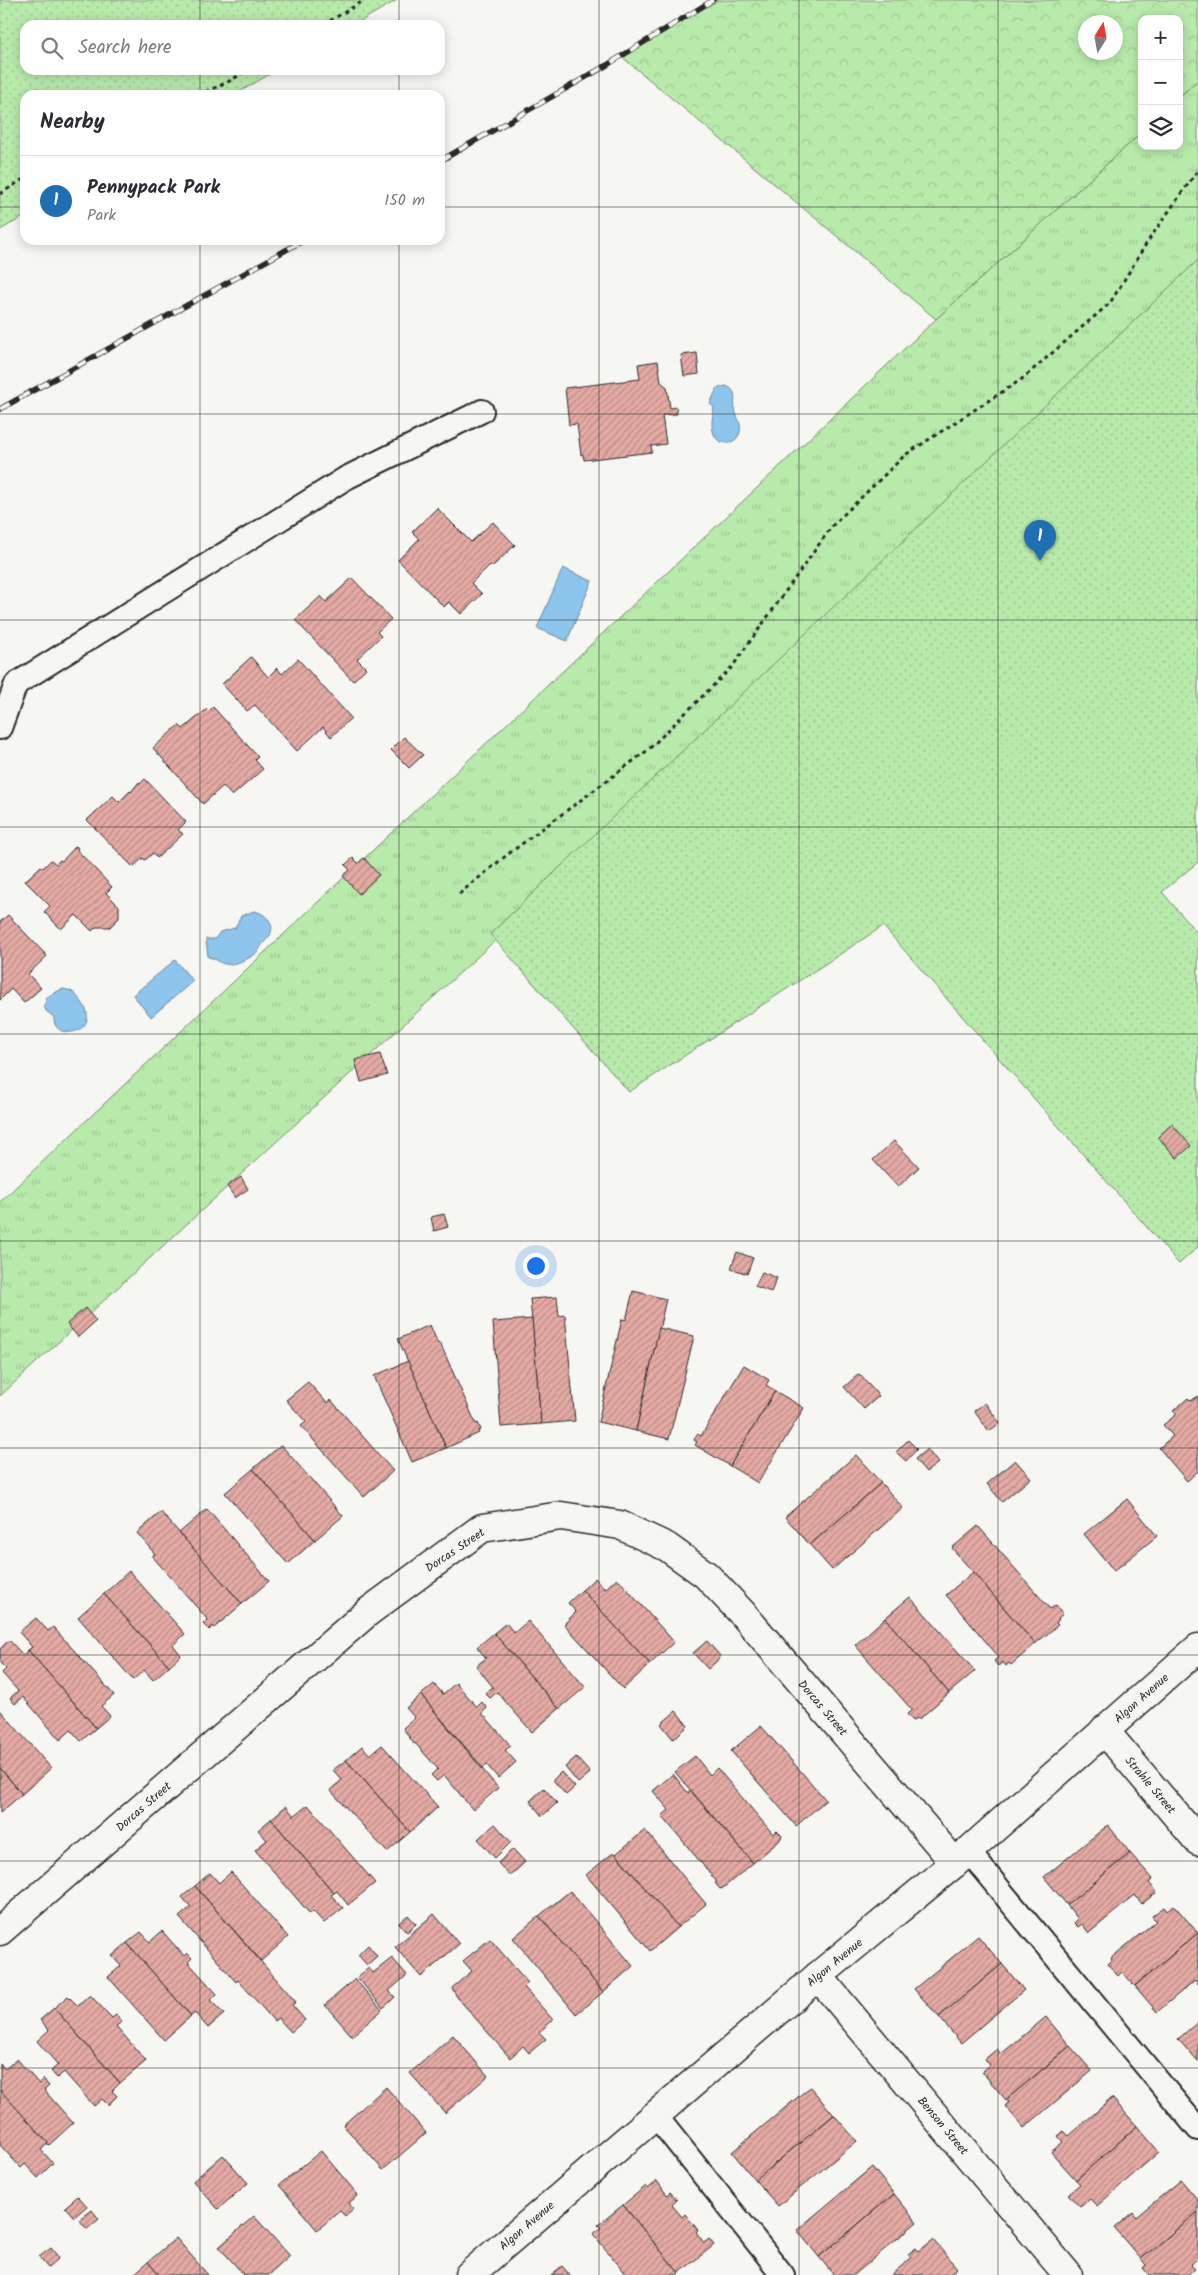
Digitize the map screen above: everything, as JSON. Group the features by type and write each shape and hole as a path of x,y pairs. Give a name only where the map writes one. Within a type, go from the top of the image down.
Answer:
{"street":[{"name":"Dorcas Street","path":"0,1931 368,1612 482,1528 561,1516 620,1525 667,1547 706,1575 961,1857"},
{"name":"Algon Avenue","path":"469,2275 818,1976 961,1857 1198,1648"},
{"name":"Strahle Street","path":"1104,1730 1198,1841"},
{"name":"Benson Street","path":"818,1976 1068,2275"}],"lane":[{"path":"0,728 16,684 346,478 482,411"},
{"path":"961,1857 1198,2129"},
{"path":"656,2116 783,2275"}],"path":[{"path":"331,20 365,0"},
{"path":"210,90 240,75"},
{"path":"459,894 507,855 648,750 732,667 832,526 905,455 1022,379 1110,303 1148,241 1198,170"},
{"path":"0,194 20,181"}],"green space":[{"path":"0,0 397,0 363,20 20,20 20,75 268,75 243,90 20,90 20,219 0,230"},
{"path":"718,0 1198,0 1198,80 1183,93 1183,15 1138,15 1138,136 936,319 621,56"},
{"path":"1198,80 1198,280 513,924 0,1396 0,1202 936,319 1138,136 1138,150 1183,150 1183,93"},
{"path":"1198,260 1198,862 1162,892 1198,934 1198,1247 1179,1264 883,926 629,1092 490,934"}],"water":[{"path":"726,386 733,390 735,396 735,409 740,423 740,432 732,442 723,443 714,434 712,423 714,407 710,404 717,388"},
{"path":"563,568 592,581 567,641 537,628"},
{"path":"254,911 265,916 272,926 270,935 258,952 233,964 223,963 208,957 206,939 215,939 220,932 235,928 241,916"},
{"path":"175,960 193,981 151,1017 133,995"},
{"path":"62,989 69,990 75,994 87,1012 87,1021 76,1031 68,1032 61,1030 56,1025 54,1017 46,1011 44,1006 47,997"}],"building":[{"path":"697,353 699,374 684,376 681,355"},
{"path":"658,361 661,382 667,387 670,408 676,407 677,414 662,415 666,444 651,446 652,452 584,460 583,454 581,455 577,424 569,425 565,388 640,379 638,364"},
{"path":"437,508 471,542 493,522 515,545 492,567 490,565 471,583 482,594 461,614 449,602 444,607 398,560 419,539 412,532"},
{"path":"352,578 391,619 377,632 381,636 357,659 366,668 353,681 295,620 321,596 326,602"},
{"path":"251,657 268,677 277,668 282,674 298,659 351,718 331,737 323,727 297,751 255,705 247,711 222,684"},
{"path":"213,707 258,757 255,760 263,769 232,796 223,786 203,804 153,748 179,725 183,729 207,709 209,711"},
{"path":"404,737 423,755 409,768 391,750"},
{"path":"145,779 186,822 178,830 183,834 157,858 153,853 145,860 143,858 133,867 87,820 113,796 119,802 139,782 140,784"},
{"path":"76,846 77,850 112,887 106,893 119,906 119,918 110,927 96,927 92,931 76,915 61,929 44,912 50,906 25,881 41,866 43,868 51,860 56,864 60,860 62,861"},
{"path":"353,858 358,863 364,858 379,875 359,894 343,876 350,870 345,865"},
{"path":"8,915 47,956 28,974 41,988 24,1003 11,989 0,1000 0,922"},
{"path":"380,1054 387,1075 361,1082 355,1060"},
{"path":"1172,1124 1191,1146 1177,1158 1158,1137"},
{"path":"894,1141 919,1167 898,1187 873,1160"},
{"path":"241,1177 248,1189 235,1198 227,1186"},
{"path":"444,1214 448,1227 434,1231 431,1217"},
{"path":"737,1252 753,1258 747,1274 731,1268"},
{"path":"762,1272 777,1278 771,1292 755,1286"},
{"path":"633,1291 666,1299 636,1431 598,1422 622,1319 626,1320"},
{"path":"557,1297 559,1316 565,1315 575,1421 541,1424 530,1299"},
{"path":"85,1308 96,1321 78,1337 67,1324"},
{"path":"532,1319 541,1424 501,1427 493,1322"},
{"path":"430,1325 476,1424 478,1423 481,1430 478,1431 479,1433 446,1448 398,1339"},
{"path":"659,1328 694,1336 669,1439 636,1431"},
{"path":"408,1361 446,1448 412,1462 374,1376"},
{"path":"744,1365 769,1380 766,1385 775,1391 730,1466 695,1445 697,1442 694,1440 697,1434 701,1436"},
{"path":"859,1374 879,1396 864,1409 844,1387"},
{"path":"308,1382 327,1403 331,1400 393,1471 364,1497 301,1426 306,1422 286,1400"},
{"path":"775,1391 804,1408 758,1483 730,1466"},
{"path":"1198,1396 1198,1471 1187,1481 1159,1448 1173,1436 1163,1425 1177,1414 1173,1411 1188,1398 1191,1401"},
{"path":"985,1403 1000,1423 989,1431 974,1411"},
{"path":"908,1440 917,1449 906,1461 896,1452"},
{"path":"281,1445 343,1516 315,1540 253,1469"},
{"path":"927,1449 938,1463 926,1472 915,1459"},
{"path":"856,1455 881,1483 810,1545 785,1517"},
{"path":"1015,1460 1031,1478 1002,1502 987,1484"},
{"path":"253,1469 315,1540 288,1564 225,1493"},
{"path":"881,1483 903,1508 832,1570 810,1545"},
{"path":"1127,1499 1157,1536 1114,1571 1084,1534"},
{"path":"207,1509 269,1581 242,1604 179,1533"},
{"path":"161,1512 242,1604 214,1628 213,1626 209,1630 203,1624 208,1620 152,1556 155,1554 137,1533"},
{"path":"978,1526 1050,1609 1056,1605 1063,1614 1058,1618 1056,1623 1058,1625 1035,1644 952,1548"},
{"path":"129,1571 185,1634 173,1645 181,1655 169,1666 104,1594"},
{"path":"973,1572 1035,1644 1011,1665 1009,1663 1006,1666 1003,1662 998,1666 994,1661 999,1657 946,1595"},
{"path":"595,1578 605,1589 617,1578 674,1642 650,1664 582,1590"},
{"path":"582,1590 650,1664 623,1689 564,1624 576,1612 568,1603"},
{"path":"104,1594 169,1666 153,1680 144,1670 133,1680 78,1617"},
{"path":"910,1597 975,1671 949,1693 885,1618"},
{"path":"36,1618 48,1631 53,1627 114,1695 101,1706 110,1716 96,1728 28,1650 32,1647 19,1632"},
{"path":"885,1618 949,1693 919,1719 917,1718 913,1721 907,1714 912,1710 855,1645"},
{"path":"528,1621 585,1687 559,1709 494,1633 506,1623 514,1633"},
{"path":"494,1633 559,1709 532,1732 497,1692 490,1698 485,1693 493,1687 476,1666 486,1658 477,1647"},
{"path":"9,1640 23,1655 28,1650 96,1728 81,1741 71,1730 60,1740 23,1697 15,1704 10,1698 18,1691 2,1673 6,1669 0,1663 0,1649"},
{"path":"707,1641 721,1657 708,1669 693,1653"},
{"path":"456,1683 477,1707 482,1702 487,1708 482,1713 511,1746 505,1750 516,1762 498,1778 487,1765 483,1768 421,1695 434,1684 443,1694"},
{"path":"421,1695 498,1788 473,1810 444,1775 437,1781 431,1775 438,1769 414,1744 403,1728 415,1718 406,1708"},
{"path":"0,1710 51,1768 22,1794 0,1768"},
{"path":"676,1711 688,1726 673,1739 661,1724"},
{"path":"761,1726 826,1800 796,1826 731,1751"},
{"path":"382,1745 438,1807 410,1832 346,1760 362,1746 370,1755"},
{"path":"695,1756 710,1775 717,1768 773,1834 777,1831 782,1836 779,1841 753,1863 675,1772"},
{"path":"576,1757 590,1773 578,1783 565,1767"},
{"path":"346,1760 410,1832 387,1852 330,1790 342,1780 333,1770"},
{"path":"0,1768 22,1794 0,1813"},
{"path":"561,1772 575,1787 566,1795 553,1780"},
{"path":"673,1774 688,1793 690,1790 753,1863 723,1888 720,1889 715,1883 717,1882 662,1816 669,1810 653,1791"},
{"path":"544,1788 557,1803 542,1816 530,1801"},
{"path":"308,1805 375,1883 348,1905 337,1891 334,1893 271,1819 286,1806 294,1816"},
{"path":"271,1819 334,1893 331,1895 343,1908 324,1923 313,1911 310,1914 255,1850 267,1840 258,1830"},
{"path":"495,1824 511,1842 495,1858 478,1839"},
{"path":"1108,1825 1130,1853 1067,1905 1044,1877"},
{"path":"645,1830 706,1904 678,1927 616,1854"},
{"path":"513,1849 525,1862 510,1876 498,1863"},
{"path":"614,1852 678,1927 650,1951 586,1875"},
{"path":"1130,1853 1153,1879 1149,1883 1157,1892 1142,1904 1135,1895 1089,1933 1082,1924 1078,1927 1074,1923 1078,1919 1067,1905"},
{"path":"231,1872 288,1937 261,1961 195,1886 210,1873 219,1883"},
{"path":"195,1886 296,2002 292,2005 305,2020 291,2032 278,2018 274,2021 238,1980 236,1982 179,1917 191,1907 182,1897"},
{"path":"570,1891 633,1966 603,1992 539,1916"},
{"path":"1174,1905 1198,1933 1135,1986 1122,1972 1118,1976 1108,1964 1112,1960 1111,1958 1156,1921 1152,1916 1164,1907 1167,1911"},
{"path":"434,1914 459,1944 421,1977 395,1947"},
{"path":"408,1915 416,1924 407,1932 399,1923"},
{"path":"539,1916 603,1992 576,2014 513,1938"},
{"path":"162,1931 184,1956 187,1953 192,1958 188,1962 217,1994 210,2000 224,2014 208,2028 195,2013 191,2016 127,1943 141,1932 150,1942"},
{"path":"1198,1933 1198,1984 1195,1980 1157,2012 1135,1986"},
{"path":"978,1936 1002,1964 939,2017 914,1989"},
{"path":"490,1939 528,1983 524,1987 553,2020 539,2032 546,2039 529,2053 523,2046 510,2058 457,1997 452,1988 472,1971 463,1961"},
{"path":"127,1943 191,2016 164,2040 108,1977 121,1966 112,1956"},
{"path":"368,1945 377,1956 367,1965 358,1955"},
{"path":"392,1958 407,1975 389,1991 395,1997 383,2008 357,1977 369,1968 373,1973"},
{"path":"1002,1964 1024,1990 961,2043 939,2017"},
{"path":"355,1979 382,2010 352,2036 325,2005"},
{"path":"90,1995 112,2018 116,2015 122,2022 116,2026 146,2061 120,2083 54,2008 68,1996 78,2006"},
{"path":"54,2008 120,2083 112,2091 117,2096 108,2105 102,2099 94,2106 64,2072 57,2078 51,2071 58,2065 37,2041 49,2030 40,2020"},
{"path":"1046,2017 1070,2046 1006,2100 982,2072 990,2065 985,2059 997,2049 1001,2054"},
{"path":"1198,2022 1198,2062 1178,2039"},
{"path":"453,2035 488,2076 445,2113 410,2073"},
{"path":"1070,2046 1092,2071 1024,2128 1005,2106 1009,2102 1006,2100"},
{"path":"17,2059 39,2084 43,2079 49,2086 44,2090 73,2123 49,2145 0,2091 0,2064 5,2069"},
{"path":"386,2087 426,2133 383,2170 343,2125"},
{"path":"810,2087 834,2115 755,2180 732,2152"},
{"path":"0,2090 48,2143 41,2150 53,2163 38,2178 25,2164 21,2168 0,2145"},
{"path":"1112,2098 1137,2126 1076,2180 1051,2152 1063,2142 1058,2136 1064,2131 1069,2136"},
{"path":"834,2115 857,2141 778,2206 755,2180"},
{"path":"1137,2126 1159,2152 1097,2206 1090,2199 1080,2207 1068,2194 1080,2184 1076,2180"},
{"path":"321,2151 358,2195 349,2203 353,2209 345,2216 340,2211 317,2230 279,2185"},
{"path":"223,2155 248,2183 218,2209 193,2181"},
{"path":"872,2167 894,2194 819,2257 797,2230"},
{"path":"1181,2180 1198,2200 1198,2212 1141,2259 1114,2228 1133,2212 1136,2217"},
{"path":"657,2181 667,2195 670,2192 677,2200 672,2205 682,2217 685,2214 698,2230 696,2232 704,2243 709,2239 714,2245 679,2273 623,2205 646,2186 648,2189"},
{"path":"894,2194 917,2222 854,2275 834,2275 819,2257"},
{"path":"78,2196 87,2206 74,2217 65,2207"},
{"path":"623,2205 679,2273 677,2275 627,2275 593,2234 601,2228 598,2225"},
{"path":"92,2210 99,2219 87,2229 79,2220"},
{"path":"1198,2212 1198,2258 1191,2264 1195,2268 1187,2275 1149,2275 1143,2268 1146,2265 1141,2259"},
{"path":"254,2216 290,2256 269,2275 244,2275 219,2247"},
{"path":"176,2238 208,2275 159,2275 148,2262"},
{"path":"933,2240 957,2268 949,2275 891,2275 911,2258 908,2254 916,2248 919,2251"},
{"path":"51,2248 59,2258 48,2268 39,2257"},
{"path":"148,2262 159,2275 133,2275"},
{"path":"562,2266 570,2275 551,2275"}],"railway":[{"path":"445,158 607,65 713,0"},
{"path":"0,409 295,245"}],"place":[{"name":"Pennypack Park","path":"1040,561"}]}
